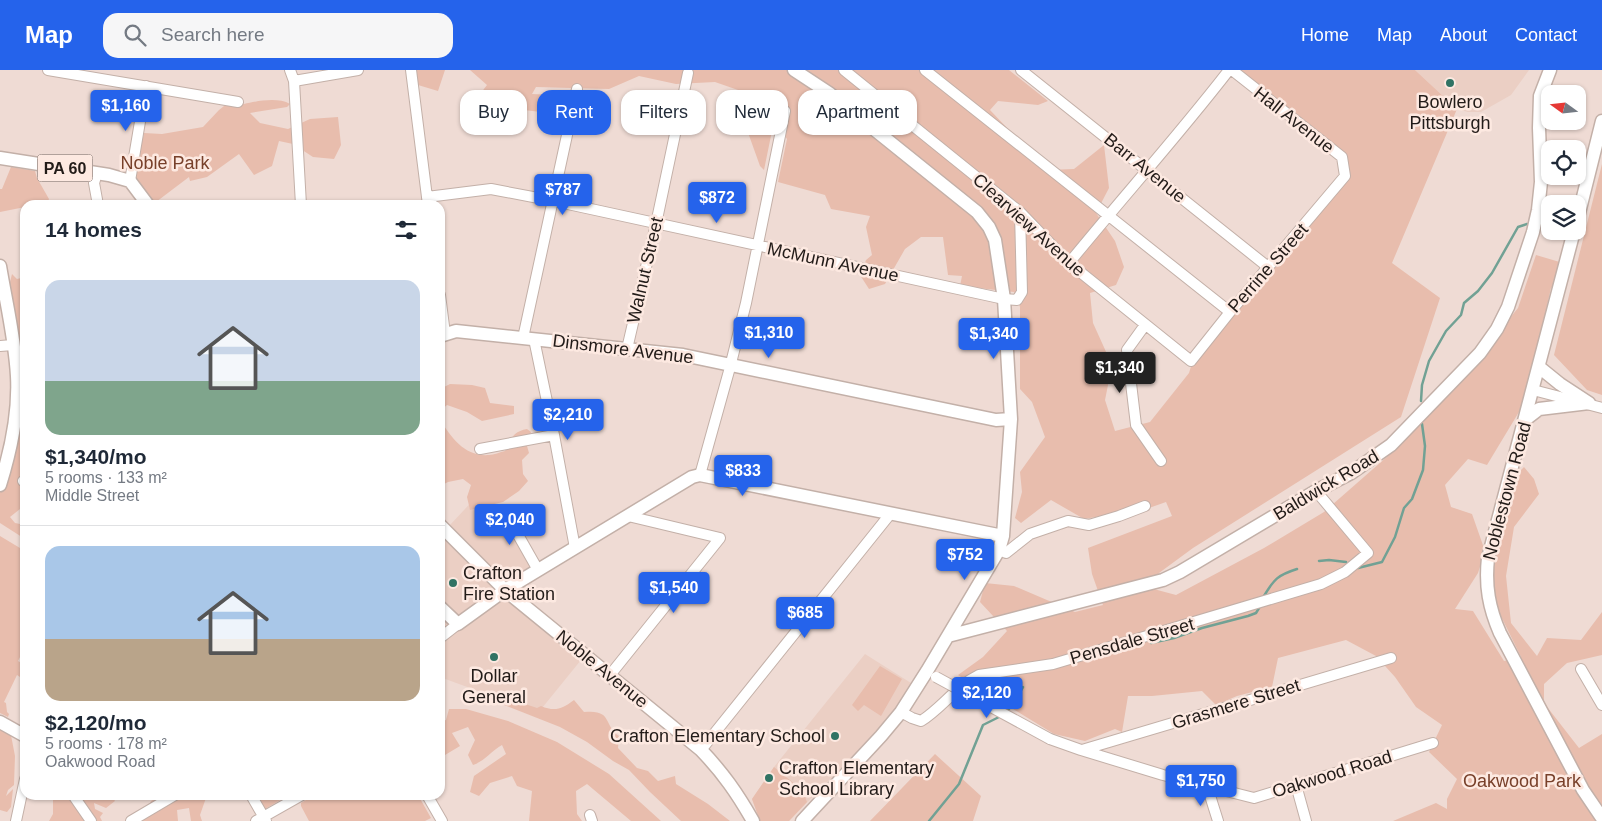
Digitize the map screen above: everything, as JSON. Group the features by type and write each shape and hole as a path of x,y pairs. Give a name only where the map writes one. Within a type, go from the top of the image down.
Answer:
{"main road":[{"path":"794,70 828,93 977,212 990,227 998,249 1004,299 1011,419 1003,536 999,550 948,636 932,674 881,736 802,821"},
{"name":"Baldwick Road","path":"948,636 1164,580 1316,491 1351,473 1391,445 1480,353 1497,329 1508,307 1533,232 1538,210 1540,182 1540,96 1550,70"},
{"path":"1584,195 1602,121"},
{"name":"PA 60","path":"0,158 97,173 130,181"},
{"path":"130,181 144,200"},
{"name":"Noblestown Road","path":"1572,240 1488,558 1486,577 1487,595 1500,633 1583,790 1602,818"},
{"path":"0,266 13,344 20,363 17,376 12,434 0,485"},
{"name":"Dinsmore Avenue","path":"445,334 456,331 683,355 996,420 1011,419"},
{"path":"1539,367 1588,403"},
{"path":"1526,418 1539,409 1588,403"},
{"path":"445,612 458,624 505,590 692,477 700,474 1003,536"},
{"name":"Noble Avenue","path":"445,530 505,590 701,750 722,772 741,799 752,821"},
{"path":"0,722 20,733"}],"street":[{"path":"48,70 238,102"},
{"path":"290,70 294,80 302,200"},
{"path":"294,80 358,70"},
{"path":"411,70 428,200"},
{"name":"Clearview Avenue","path":"844,70 1020,212 1070,264 1191,361"},
{"path":"925,70 1230,312"},
{"name":"Barr Avenue","path":"1022,70 1268,267"},
{"path":"1070,264 1230,70"},
{"name":"Hall Avenue","path":"1230,70 1342,158 1345,176"},
{"name":"Walnut Street","path":"627,349 688,73"},
{"path":"130,181 146,86"},
{"path":"575,548 554,435 528,338 578,89"},
{"path":"700,474 731,365 746,303 781,135"},
{"path":"97,173 94,183 97,200"},
{"name":"Perrine Street","path":"1191,361 1345,176"},
{"name":"McMunn Avenue","path":"433,200 491,189 1004,299"},
{"path":"1004,299 1017,300 1022,292 1020,212"},
{"path":"1145,324 1127,350 1136,425 1161,461"},
{"path":"0,346 13,344"},
{"path":"1533,390 1602,408"},
{"path":"480,449 554,435"},
{"name":"Pensdale Street","path":"901,712 921,721 972,678 979,675 1053,664 1321,584 1345,572 1368,553 1316,491"},
{"path":"999,550 1006,553 1030,534 1068,521 1089,525 1146,506"},
{"path":"504,510 538,570"},
{"path":"701,750 891,513"},
{"path":"610,675 720,538 628,516"},
{"path":"445,634 458,624"},
{"name":"Grasmere Street","path":"1081,750 1391,658"},
{"path":"1581,669 1602,705"},
{"name":"Oakwood Road","path":"932,674 1050,739 1164,775 1254,798 1433,743"},
{"path":"1296,785 1306,821"},
{"path":"1207,786 1218,821"},
{"path":"16,821 20,800"},
{"path":"76,800 91,821"},
{"path":"131,821 167,800"},
{"path":"253,800 262,820 294,800"},
{"path":"429,800 440,820"}],"shaded area":[{"path":"1415,70 1529,70 1511,95 1481,112 1468,112 1457,109"},
{"path":"479,494 543,575 507,599 581,660 538,713 445,679 445,520 450,525"},
{"name":"Crafton Elementary School","path":"865,654 911,683 896,708 883,725 789,821 760,821 752,799 774,767"}],"green space":[{"path":"408,70 445,70 438,91 418,85"},
{"name":"Oakwood Park","path":"470,70 1009,70 1048,101 1038,105 998,101 990,110 1047,170 1074,169 1104,145 1109,188 1096,213 1115,241 1124,267 1116,285 1090,293 1093,323 1112,365 1105,400 1115,431 1150,422 1189,373 1193,360 1345,171 1339,155 1232,70 1415,70 1457,109 1392,263 1440,298 1401,417 1193,548 1159,573 1150,588 1176,595 1264,548 1324,512 1389,455 1444,400 1518,308 1536,255 1563,263 1569,274 1551,288 1525,402 1487,465 1468,459 1445,485 1451,507 1472,514 1485,551 1478,573 1455,609 1473,611 1504,661 1521,657 1494,602 1494,564 1518,473 1524,467 1534,479 1539,494 1514,527 1506,576 1511,623 1537,656 1547,638 1581,640 1602,612 1602,655 1567,663 1544,684 1544,703 1579,748 1602,734 1602,821 1393,821 1436,803 1447,809 1447,799 1457,779 1429,752 1442,725 1416,707 1395,677 1376,656 1346,640 1278,658 1272,687 1237,696 1216,705 1202,691 1152,696 1128,696 1122,732 1115,729 1085,741 1054,734 958,675 983,657 1007,631 980,602 985,583 1014,586 1075,612 1103,605 1092,574 1088,548 1172,516 1166,502 1149,508 1084,519 1051,500 1021,523 1015,518 1022,492 1020,472 1045,437 1032,402 1020,389 1020,307 1014,292 960,286 962,276 948,275 943,237 921,237 905,249 885,284 869,289 860,275 866,260 872,255 866,227 870,216 831,209 825,195 778,182 787,139 784,135 788,135 788,90 738,90 715,82 676,84 639,76 609,89 536,87 532,94 537,94 537,112 527,110 527,90 483,90 487,85"},
{"name":"Noble Park","path":"234,98 244,104 274,100 285,102 290,104 287,107 250,113 260,123 288,129 310,119 338,117 341,145 334,159 313,157 293,144 279,141 272,166 254,175 239,154 207,177 190,181 189,177 159,200 148,200 138,187 135,173 144,133 162,134 203,127"},
{"path":"749,135 771,135 764,170 760,166"},
{"path":"1602,164 1602,395 1587,390 1554,355 1583,240 1586,240 1586,228"},
{"path":"11,167 35,171 49,199 20,200 20,208 0,212 0,189 2,189"},
{"path":"12,274 17,279 20,278 20,509 10,517 15,523 20,524 20,536 0,523 0,461 11,413 12,355 8,290"},
{"path":"450,384 472,385 485,388 490,403 514,406 514,414 482,421 467,412 447,405 445,407 445,386"},
{"path":"445,427 454,440 466,450 480,455 491,455 505,451 513,436 527,429 531,432 527,446 529,453 522,460 523,474 528,481 519,491 503,502 470,510 467,497 471,485 463,479 445,484"},
{"path":"0,536 20,548 20,657 18,661 20,662 20,677 17,675 4,702 9,714 8,717 0,713"},
{"path":"880,666 902,679 881,716 864,705 858,711 852,705"},
{"path":"495,694 537,708 541,706 550,709 566,706 574,700 584,712 604,715 614,732 619,736 618,748 637,768 648,771 658,781 675,776 676,784 708,804 730,821 681,821 629,770 587,742 560,727 494,701 492,697"},
{"path":"449,709 466,709 508,721 557,742 609,774 661,821 631,821 587,784 576,791 577,814 582,821 529,821 532,791 517,786 512,776 490,783 479,796 470,792 474,776 506,754 502,745 473,765 468,755 475,740 468,727 452,733 460,746 445,755 446,720"},
{"path":"0,724 10,730 15,756 14,785 8,790 6,796 13,789 11,807 7,812 0,810"},
{"path":"935,754 981,796 973,821 870,821"},
{"path":"774,767 803,791 807,802 789,821 760,821 752,799"},
{"path":"53,800 115,801 106,808 94,803 95,809 103,813 100,817 102,821 49,821 53,814"},
{"path":"205,800 200,815 202,821 191,821 189,808 177,810 178,821 140,821 144,817 151,801"},
{"path":"260,800 280,800 265,809"},
{"path":"306,800 421,800 431,818 425,821 309,821 301,803"}],"waterway":[{"path":"1421,401 1422,385 1429,361 1446,331 1461,315 1464,303 1478,291 1492,273 1518,227 1527,224"},
{"path":"1358,568 1382,562 1395,537 1404,508 1412,499 1423,470 1425,446 1422,424"},
{"path":"1319,561 1346,562"},
{"path":"1264,596 1277,578 1297,569"},
{"path":"1151,643 1248,616 1256,613 1259,608"},
{"path":"1005,712 1012,706 1023,687"},
{"path":"929,821 959,784 983,725 1001,716"}],"place":[{"name":"Bowlero Pittsburgh","path":"1450,83"},
{"name":"Crafton Fire Station","path":"453,583"},
{"name":"Dollar General","path":"494,657"},
{"name":"Crafton Elementary School","path":"835,736"},
{"name":"Crafton Elementary School Library","path":"769,778"}]}
